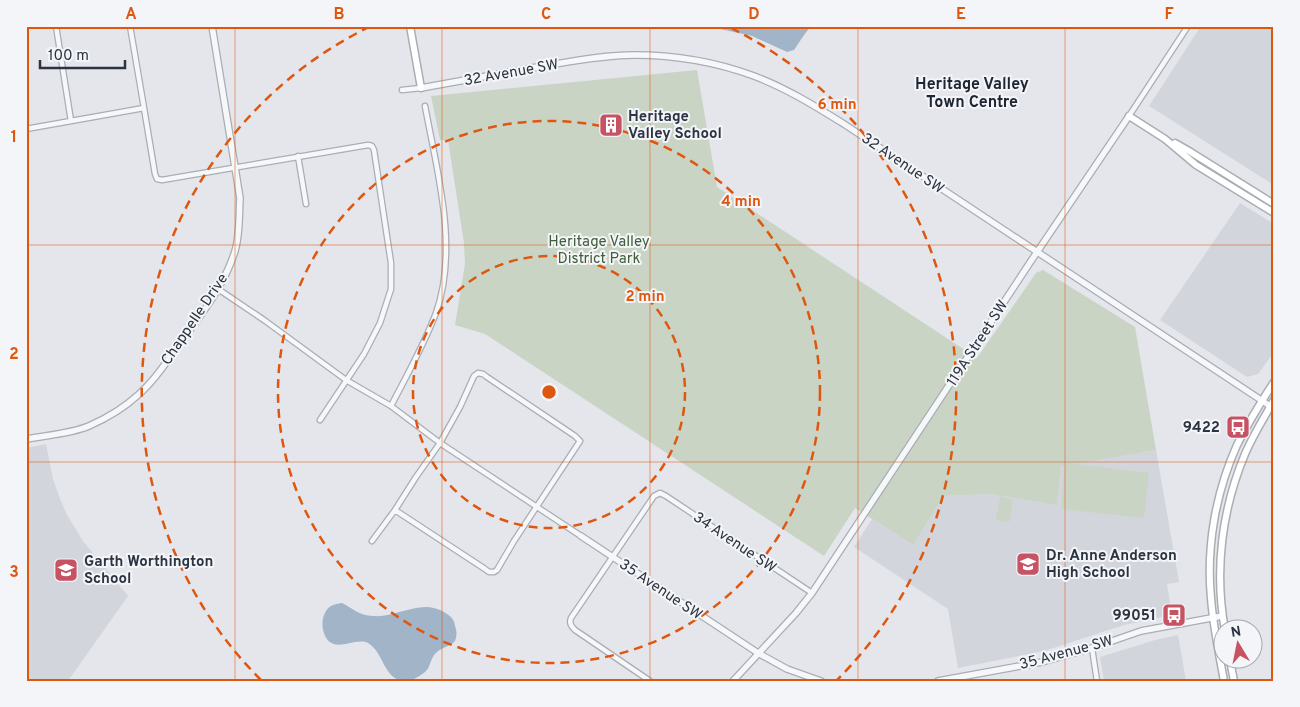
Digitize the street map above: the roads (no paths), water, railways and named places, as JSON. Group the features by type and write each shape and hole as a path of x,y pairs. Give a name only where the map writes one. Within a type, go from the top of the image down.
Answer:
{"main road":[{"path":"410,26 420,88"},
{"path":"1129,116 1165,139 1196,165 1274,213"},
{"path":"1165,139 1189,150 1274,204"},
{"path":"1224,681 1213,617 1210,578 1216,512 1231,460 1245,429 1274,382"},
{"path":"1223,620 1220,590 1220,554 1228,508 1245,455 1272,403"}],"street":[{"path":"56,26 72,121"},
{"path":"130,26 157,179 162,180 368,145 372,146 374,150 391,263 390,289 380,323 364,354 320,420"},
{"name":"Chappelle Drive","path":"26,439 76,430 90,425 115,412 139,395 156,376 218,289 236,250 240,198 212,26"},
{"name":"119A Street SW","path":"733,681 812,593 1188,26"},
{"name":"32 Avenue SW","path":"402,90 585,59 623,56 664,56 692,60 719,65 763,79 808,102 844,124 1262,401 1272,403"},
{"path":"391,406 418,355 436,312 446,259 441,195 425,106"},
{"path":"26,129 144,108"},
{"path":"298,156 306,204"},
{"path":"218,289 346,380 391,406 440,443 581,536"},
{"path":"372,541 440,443 460,407 474,376 478,373 483,374 580,441 494,572 485,570 395,510"},
{"name":"34 Avenue SW","path":"612,557 652,498 660,494 666,496 812,593"},
{"name":"35 Avenue SW","path":"581,536 758,653 787,669 821,681"},
{"path":"612,557 571,618 570,624 575,630 650,681"},
{"name":"35 Avenue SW","path":"938,681 1042,662 1092,648 1141,631 1222,616"},
{"path":"1092,648 1097,681"},
{"path":"976,674 978,681"}],"water":[{"path":"707,26 811,26 794,50 787,52 752,36"},
{"path":"342,603 360,613 373,616 382,616 418,608 435,608 453,619 456,639 434,655 423,674 404,681 397,679 368,643 356,642 337,645 331,643 326,638 322,625 323,618 331,606"}],"place":[{"name":"Heritage Valley School","path":"611,125"},
{"name":"9422","path":"1238,427"},
{"name":"Dr. Anne Anderson High School","path":"1028,564"},
{"name":"Garth Worthington School","path":"66,570"},
{"name":"99051","path":"1174,615"}],"district":[{"name":"Heritage Valley Town Centre","path":"972,92"}],"park label":[{"name":"Heritage Valley District Park","path":"599,250"}]}
